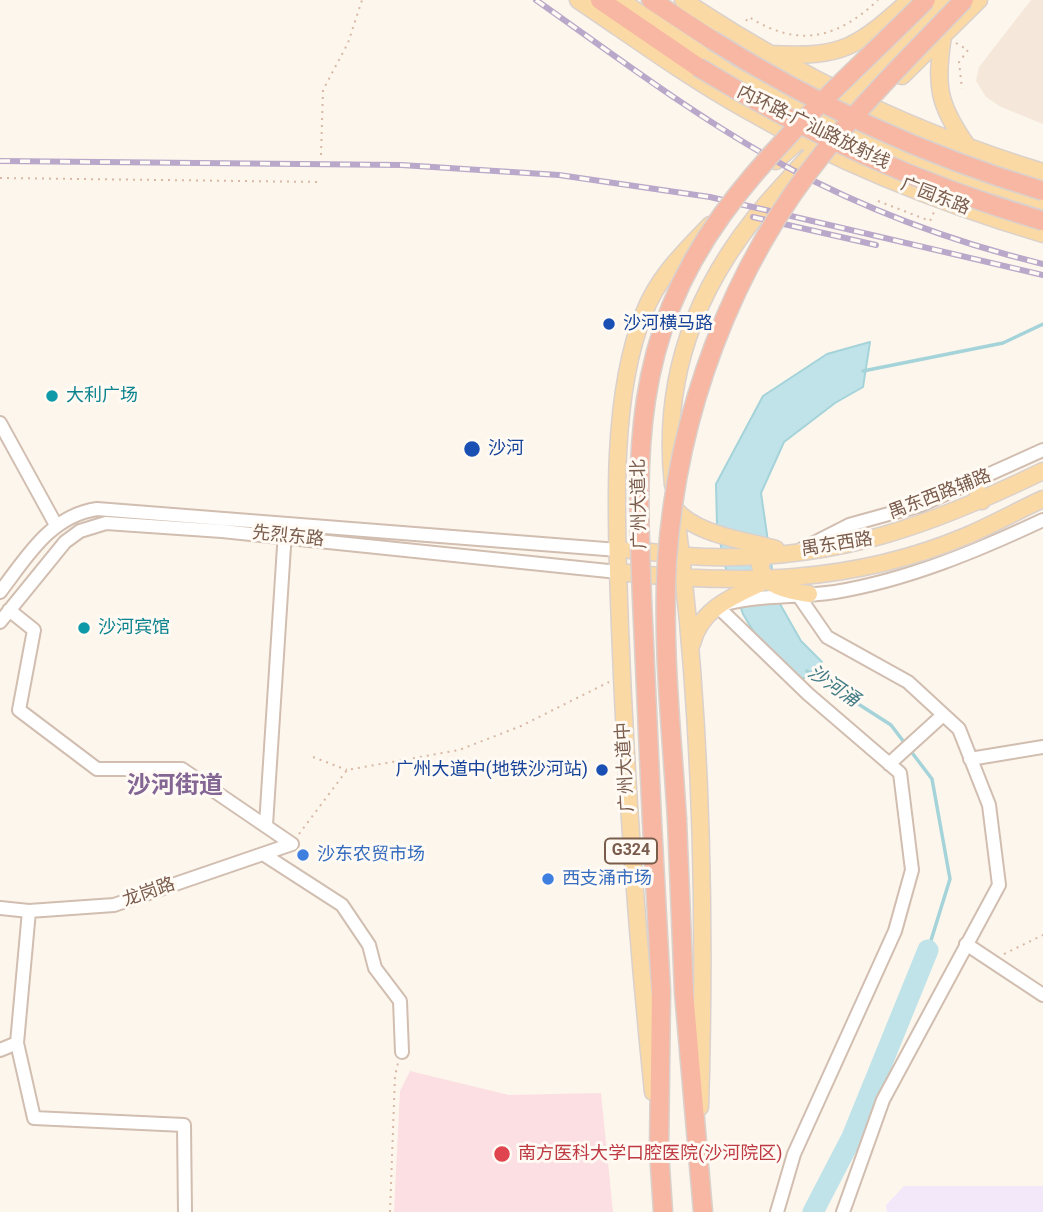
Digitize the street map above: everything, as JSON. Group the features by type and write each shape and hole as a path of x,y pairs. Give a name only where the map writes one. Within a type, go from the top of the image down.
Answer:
{"highway":[{"name":"内环路-广汕路放射线","path":"600,0 698,67 783,116 911,175 1043,221"},
{"name":"内环路-广汕路放射线","path":"651,0 741,59 826,105 943,157 1043,191"},
{"name":"广州大道北","path":"652,821 638,485 644,399 659,339 671,307 703,244 751,176 926,0"},
{"name":"广州大道北","path":"699,1148 684,992 667,636 667,562 676,482 706,366 745,276 803,180 871,97 964,0"},
{"name":"广州大道中","path":"652,821 661,991 659,1151 663,1212"},
{"path":"699,1148 703,1212"}],"main road":[{"name":"广园东路","path":"579,0 708,87 807,140 909,188 1043,234"},
{"path":"620,0 729,73 826,116 859,105"},
{"path":"633,0 745,74 826,116"},
{"path":"683,0 765,53 859,105 970,149 1043,172"},
{"path":"765,53 811,57 846,47 878,28 910,0"},
{"name":"广州大道北","path":"618,550 618,492 625,392 643,313 653,292 680,256 807,140 838,131 943,0"},
{"name":"广州大道北","path":"859,105 943,36 979,0"},
{"path":"943,36 937,81 940,99 952,125 970,149"},
{"name":"广州大道北","path":"690,657 671,447 673,404 680,362 696,313 739,236 826,116"},
{"path":"838,131 939,168 1043,201"},
{"path":"838,131 855,141 947,180 1043,211"},
{"name":"禺东西路","path":"618,550 681,555 757,550 793,552 885,537 982,501 1043,471"},
{"path":"973,483 982,501"},
{"name":"禺东西路","path":"618,572 761,584 822,575 887,562 954,541 1043,499"},
{"path":"675,509 690,521 757,550 761,584"},
{"path":"1000,520 1007,536"},
{"name":"广州大道中","path":"618,550 632,864 659,1151"},
{"path":"699,1148 703,920 690,657 695,631 717,606 761,584 803,595"}],"street":[{"path":"0,423 56,525"},
{"name":"禺东西路辅路","path":"793,552 849,525 921,505 1043,450"},
{"name":"先烈东路","path":"0,592 56,525 85,511 111,508 618,572"},
{"path":"761,584 775,597 835,592 909,573 1043,520"},
{"name":"先烈东路","path":"0,622 65,542 80,530 97,524 285,530 618,550"},
{"path":"266,825 285,530"},
{"path":"803,595 827,638 908,682 958,729 989,805 999,885 883,1100 843,1212"},
{"path":"717,606 808,694 892,762 900,773 912,870 895,931 794,1154 778,1212"},
{"path":"9,610 34,630 19,710 97,769 182,769 292,844"},
{"path":"892,762 943,715"},
{"path":"971,759 1043,747"},
{"name":"龙岗路","path":"0,908 29,911 114,905 292,844"},
{"path":"263,854 342,905 369,945 375,968 400,1001 402,1052"},
{"path":"29,911 17,1043 34,1118 184,1125 185,1212"},
{"path":"966,944 1043,995"},
{"path":"0,1050 17,1043"}],"path":[{"path":"321,155 323,90 348,43 362,0"},
{"path":"749,17 784,34 807,36 845,27 878,0"},
{"path":"962,89 959,62 968,50"},
{"path":"0,178 322,182"},
{"path":"878,201 930,221"},
{"path":"313,757 347,770 458,750 521,726 622,676"},
{"path":"292,844 347,770"},
{"path":"991,960 1043,935"},
{"path":"390,1212 395,1076 402,1052"}],"shaded area":[{"path":"1031,0 1043,0 1043,124 1001,107 986,97 976,81 979,67"},
{"name":"南方医科大学口腔医院(沙河院区)","path":"410,1071 509,1095 601,1093 613,1212 394,1212 400,1091"},
{"path":"904,1186 1043,1186 1043,1212 887,1212 886,1205"}],"water":[{"path":"870,342 863,387 835,403 784,442 761,493 776,597 801,641 822,662 802,680 756,636 743,614 725,566 717,526 716,484 763,396 827,354"}],"waterway":[{"name":"沙河涌","path":"863,371 1003,343 1043,324"},
{"name":"沙河涌","path":"807,671 891,725 932,779 950,879 928,950"},
{"name":"沙河涌","path":"813,1212 852,1137 928,950"}],"railway":[{"path":"536,0 689,107 785,166 878,211 976,246 1043,264"},
{"path":"0,161 401,165 559,175 710,197 1043,275"},
{"path":"753,217 876,245"}],"place":[{"name":"沙河横马路","path":"609,324"},
{"name":"大利广场","path":"52,396"},
{"name":"沙河","path":"472,449"},
{"name":"沙河宾馆","path":"84,628"},
{"name":"广州大道中(地铁沙河站)","path":"602,770"},
{"name":"沙东农贸市场","path":"303,855"},
{"name":"西支涌市场","path":"548,879"},
{"name":"南方医科大学口腔医院(沙河院区)","path":"502,1154"}],"district":[{"name":"沙河街道","path":"175,787"}]}
